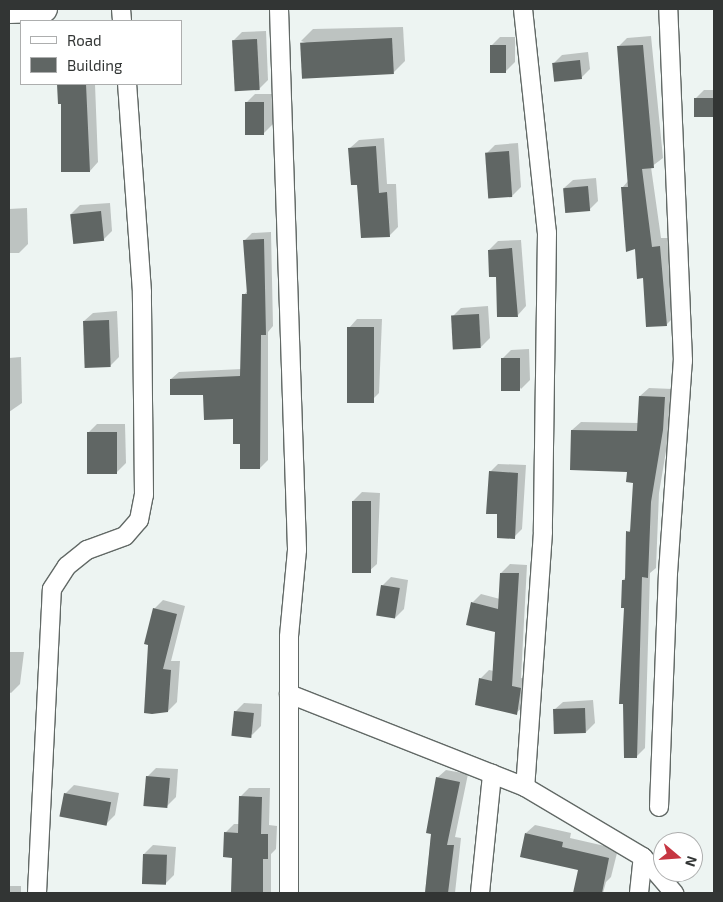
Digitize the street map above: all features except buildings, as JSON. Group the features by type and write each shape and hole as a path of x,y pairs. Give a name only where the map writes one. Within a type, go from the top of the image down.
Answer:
{"main road":[{"path":"9,10 44,9"}],"street":[{"path":"279,9 297,550 289,637 289,893"},
{"path":"523,9 547,233 543,532 525,787"},
{"path":"659,808 668,573 684,362 668,9"},
{"path":"37,893 52,589 67,566 87,550 125,536 139,520 144,495 142,292 127,85"},
{"path":"289,694 525,787 643,857 674,893"},
{"path":"480,893 492,774"},
{"path":"638,893 643,857"}]}
